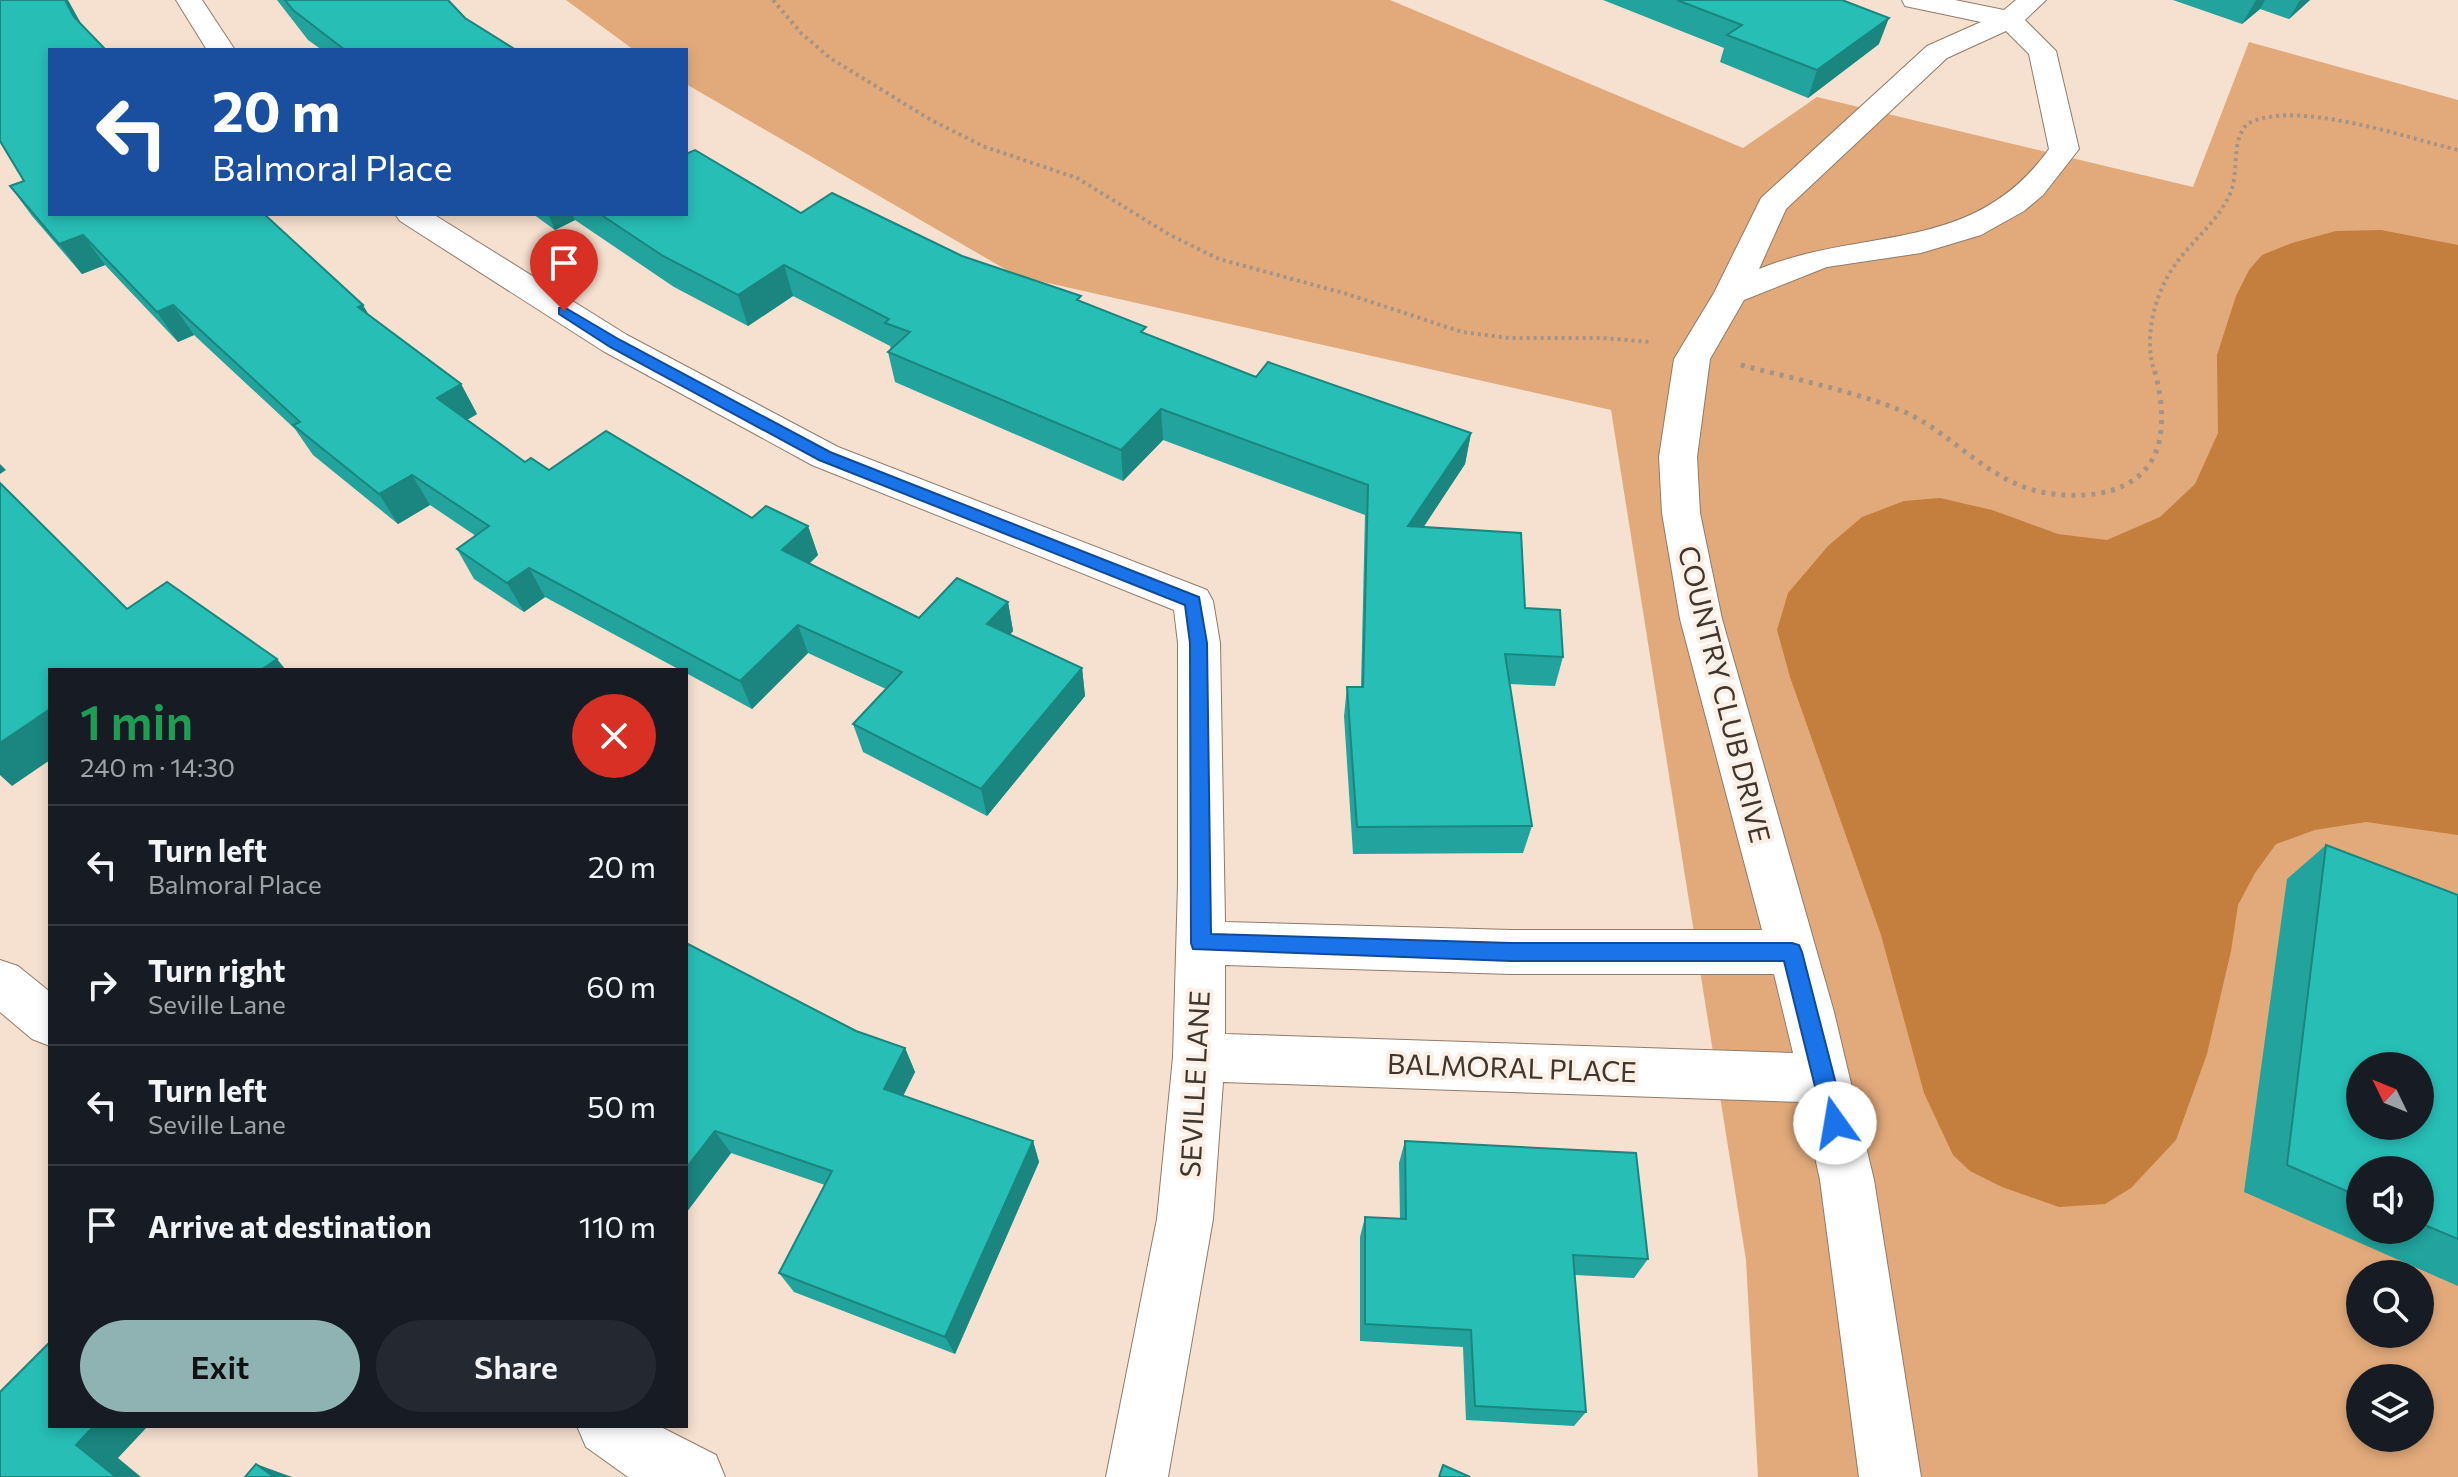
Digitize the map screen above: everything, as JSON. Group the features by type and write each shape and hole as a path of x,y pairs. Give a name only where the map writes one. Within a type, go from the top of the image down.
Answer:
{"street":[{"path":"189,0 220,48"},
{"path":"1731,293 1817,260 1901,247 1967,232 2008,207 2049,174 2064,149 2042,51 2021,10 1915,0"},
{"name":"COUNTRY CLUB DRIVE","path":"1890,1477 1847,1180 1825,1078 1701,619 1681,513 1678,457 1696,351 1731,293 1772,205 1937,52 2021,10"},
{"name":"SEVILLE LANE","path":"414,216 615,343 825,456 1193,601 1199,643 1199,1057 1185,1219 1137,1477"},
{"path":"1201,943 1511,952 1792,952"},
{"path":"0,982 48,1021"},
{"name":"BALMORAL PLACE","path":"1199,1057 1825,1078"},
{"path":"610,1428 653,1458 694,1477"}],"path":[{"path":"773,0 791,25 830,60 938,125 1005,155 1047,165 1074,177 1122,203 1158,229 1231,264 1349,294 1432,325 1466,333 1554,339 1613,336 1696,351 1812,382 1907,413 1949,438 1997,477 2039,494 2083,495 2128,487 2143,476 2156,460 2160,442 2160,392 2149,357 2149,336 2176,260 2211,224 2234,183 2236,143 2247,123 2268,116 2319,118 2458,150"}],"shaded area":[{"path":"566,0 1390,0 1743,148 1817,97 2193,187 2249,42 2458,100 2458,1477 1758,1477 1746,1260 1611,410 1017,276 688,85 688,48 631,48"},
{"path":"2381,230 2458,245 2458,835 2366,822 2315,830 2276,844 2255,873 2238,905 2231,951 2207,1054 2176,1140 2131,1188 2105,1204 2059,1207 2002,1187 1970,1171 1953,1155 1924,1093 1881,935 1790,677 1777,630 1788,593 1828,546 1862,517 1904,501 1940,498 1992,510 2058,534 2107,540 2160,517 2195,484 2218,433 2217,355 2236,296 2249,270 2262,255 2292,243 2336,231"}],"building":[{"path":"0,0 65,0 74,17 104,48 48,48 48,216 266,216 363,305 358,307 461,384 437,398 525,462 531,458 549,470 606,431 752,518 766,506 808,526 782,550 919,618 957,578 1008,602 987,624 1082,668 981,789 853,724 902,672 798,625 740,681 529,568 507,583 457,549 489,526 412,475 379,494 293,425 300,422 173,305 157,312 83,235 59,244 10,186 24,181 0,141"},
{"path":"285,0 448,0 465,18 513,48 342,48 293,10"},
{"path":"1677,0 1842,0 1889,18 1817,70 1727,35 1742,25"},
{"path":"695,150 801,213 832,193 962,256 1081,296 1077,300 1146,327 1141,332 1256,377 1268,362 1471,433 1408,526 1521,533 1525,608 1560,610 1563,657 1505,654 1532,826 1357,827 1347,687 1363,687 1368,485 1161,409 1121,450 888,352 910,332 885,323 889,319 784,265 738,295 663,256 603,216 688,216 688,153"},
{"path":"0,483 127,609 167,582 277,659 264,668 48,668 48,710 0,743"},
{"path":"2326,845 2458,895 2458,1239 2434,1229 2434,1156 2346,1156 2346,1191 2287,1165"},
{"path":"688,944 856,1031 905,1048 884,1089 1033,1141 945,1337 779,1273 832,1171 715,1131 688,1165"},
{"path":"1405,1141 1636,1153 1648,1259 1573,1255 1586,1412 1475,1406 1471,1330 1365,1324 1365,1217 1406,1219"},
{"path":"48,1344 48,1428 92,1428 76,1445 116,1477 0,1477 0,1392"},
{"path":"256,1464 274,1477 245,1477"},
{"path":"1443,1465 1470,1477 1439,1477"}],"route":[{"path":"564,311 615,343 825,456 1126,572 1193,601 1199,643 1201,943 1511,952 1792,952 1835,1123"}]}
